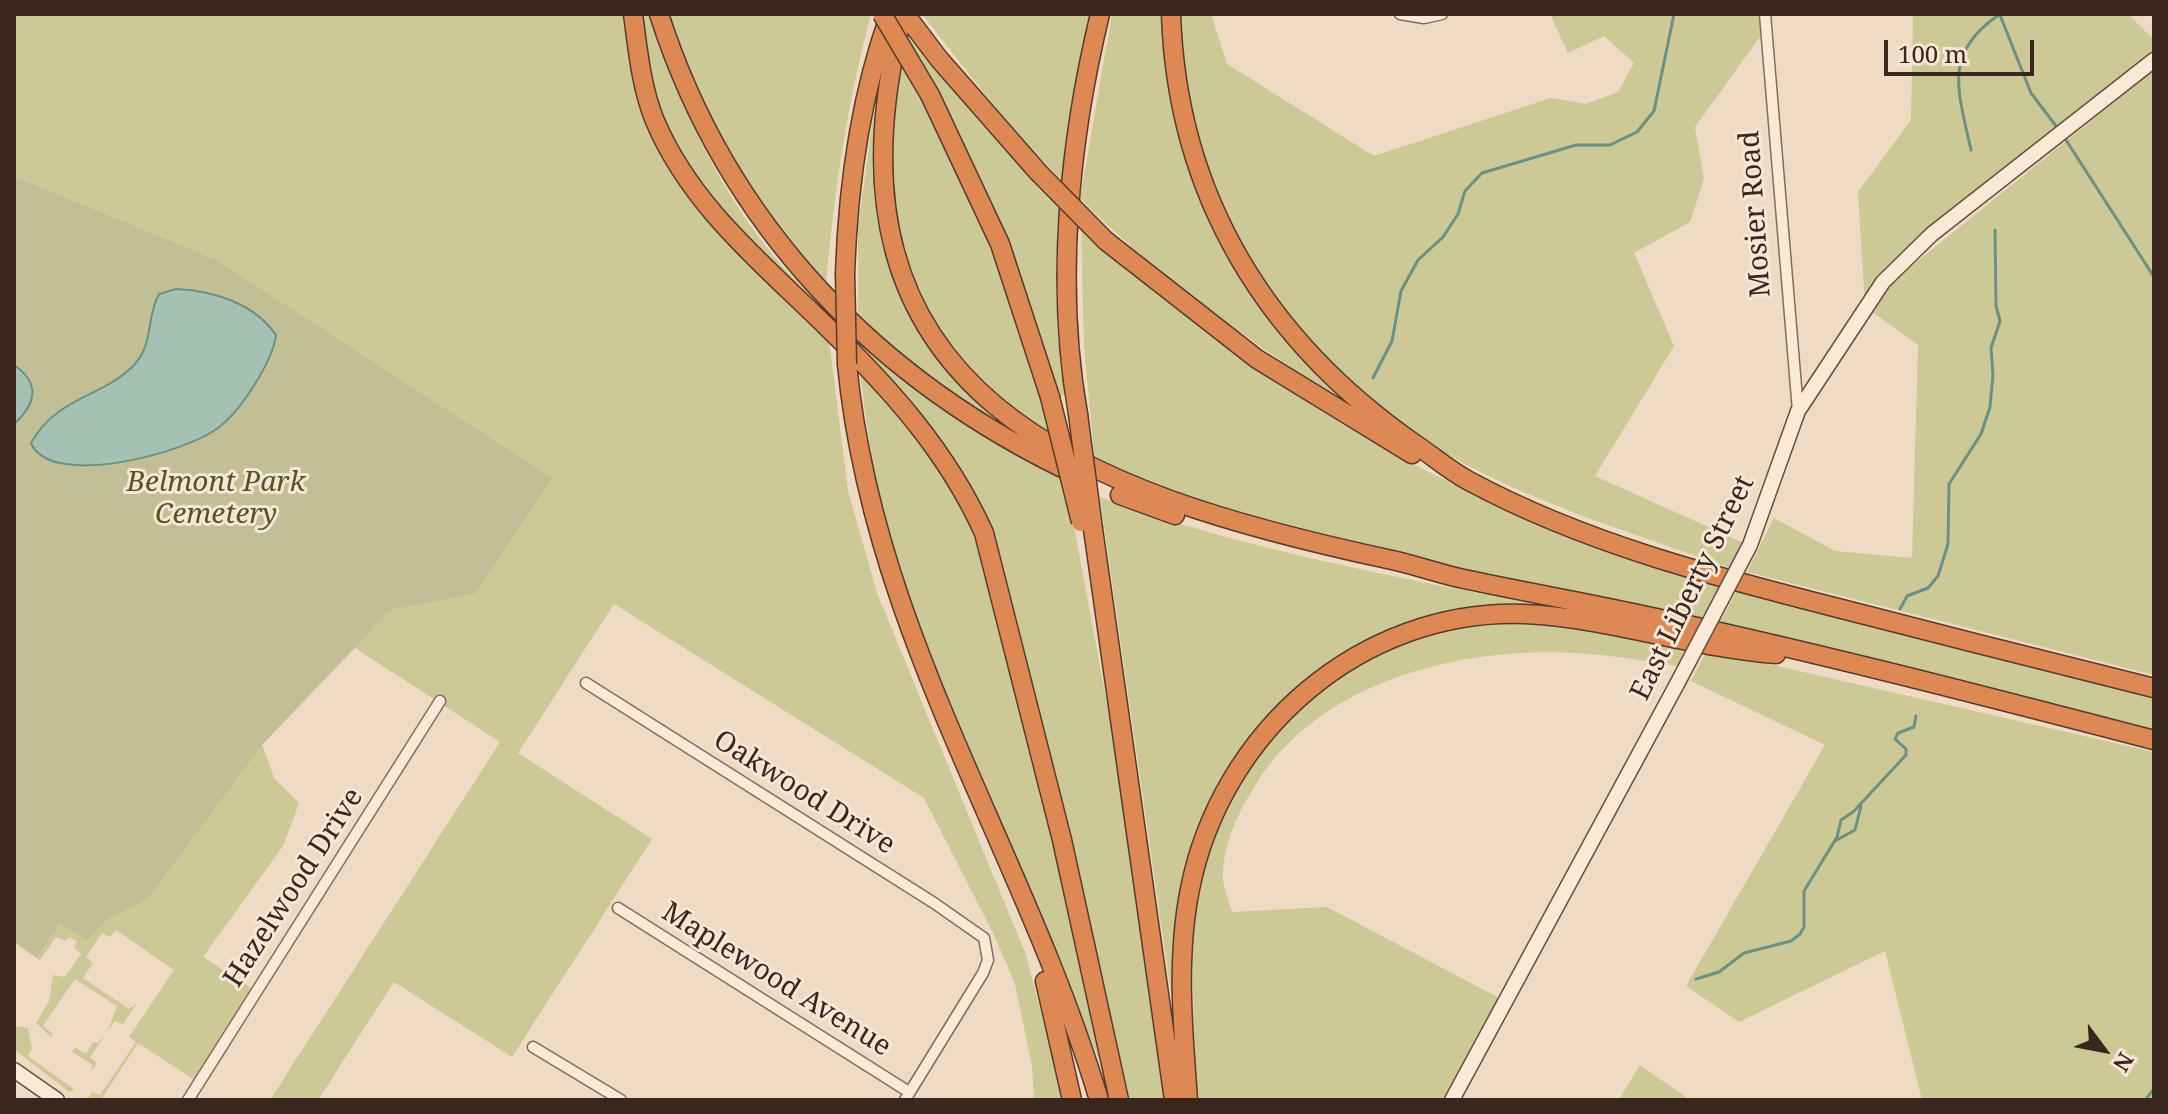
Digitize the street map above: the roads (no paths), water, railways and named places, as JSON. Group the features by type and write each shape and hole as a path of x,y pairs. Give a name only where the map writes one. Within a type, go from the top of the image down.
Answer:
{"highway":[{"path":"633,14 647,99 668,148 694,189 740,242 904,405 926,432 966,494 984,533 1062,840 1119,1100"},
{"path":"659,14 682,80 715,150 773,238 818,290 865,336 965,414 1054,465 1174,515 1409,573 1458,578"},
{"path":"880,14 930,95 1000,244 1050,397 1087,526"},
{"path":"880,14 850,135 841,269 847,364 865,488 888,572 913,643 1058,985 1099,1100"},
{"path":"841,269 857,145 874,65 890,14"},
{"path":"904,14 892,57 884,128 883,176 896,253 937,341 972,385 1013,423 1096,472 1233,523 1458,578 1726,632 2154,740"},
{"path":"904,14 939,59 1038,172 1106,241 1203,320 1297,386 1399,447 1566,526 1694,570 2154,688"},
{"path":"1100,14 1079,120 1070,223 1069,337 1087,526 1115,688 1174,1100"},
{"path":"1171,14 1177,80 1188,135 1217,216 1251,280 1287,330 1321,368 1376,417 1468,481"},
{"path":"1188,1100 1183,950 1189,891 1198,854 1215,809 1246,755 1271,723 1317,682 1361,654 1406,634 1435,625 1505,615 1555,617 1618,626 1748,652 1829,658"},
{"path":"977,795 981,827 1043,973 1072,1100"}],"street":[{"path":"1400,14 1424,18 1442,14"},
{"name":"Mosier Road","path":"1765,14 1798,411"},
{"name":"East Liberty Street","path":"1452,1100 1750,545 1798,411 1865,306 1906,257 2154,60"},
{"name":"Oakwood Drive","path":"586,683 978,932 989,951 983,973 907,1096"},
{"name":"Hazelwood Drive","path":"188,1100 440,701"},
{"name":"Maplewood Avenue","path":"618,908 907,1096"},
{"path":"533,1047 621,1100"},
{"path":"14,1070 57,1100"}],"waterway":[{"path":"1373,378 1392,341 1401,291 1418,260 1443,237 1458,214 1465,191 1482,173 1576,145 1610,145 1637,132 1654,111 1674,14"},
{"path":"1971,150 1959,91 1962,58 1969,43 2000,14"},
{"path":"2000,15 2031,93 2056,126"},
{"path":"2066,140 2154,277"},
{"path":"1900,609 1907,596 1928,588 1938,576 1948,544 1949,484 1981,434 1990,407 1993,375 1991,348 2000,321 1996,306 1995,230"},
{"path":"1696,979 1719,972 1744,953 1791,941 1800,934 1804,927 1804,891 1837,837 1841,820 1853,812 1906,755 1906,749 1895,739 1898,733 1914,727 1916,716"},
{"path":"1835,841 1855,830 1861,806"},
{"path":"2145,1100 2154,1089"}],"park label":[{"name":"Belmont Park Cemetery","path":"216,499"}]}
